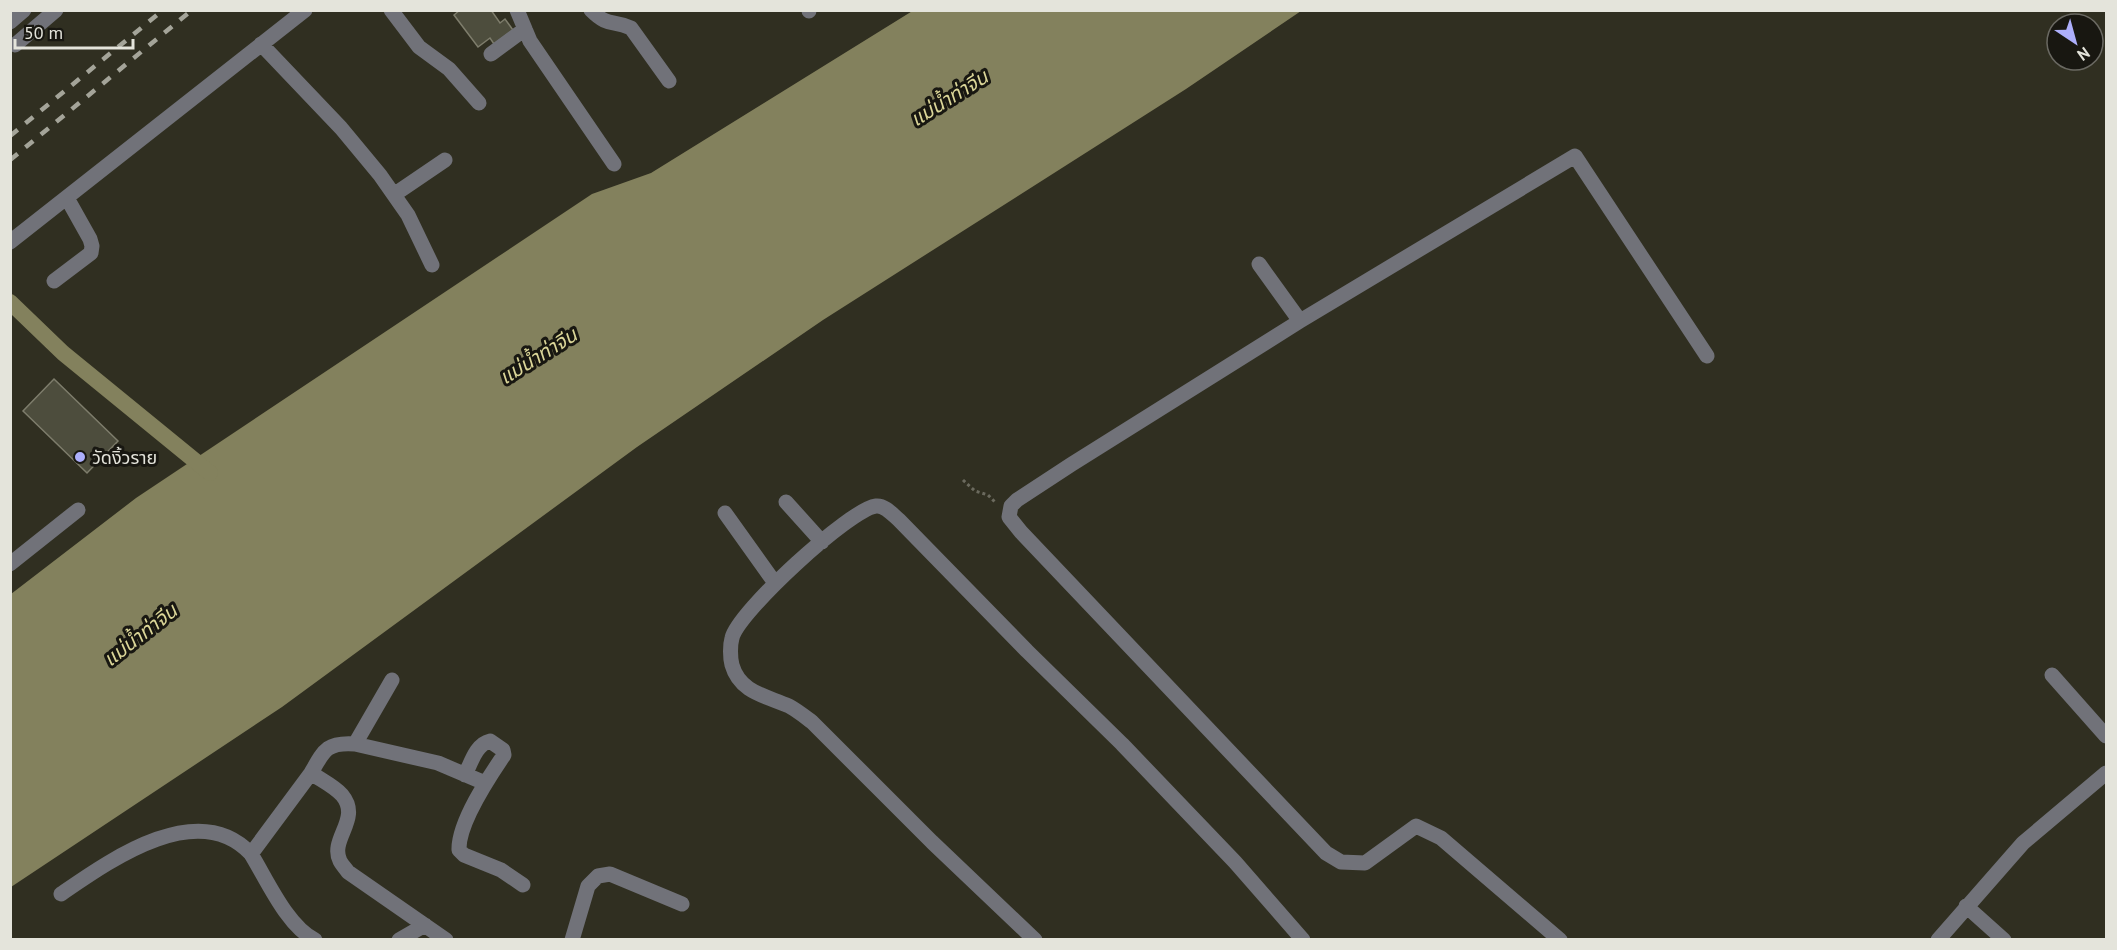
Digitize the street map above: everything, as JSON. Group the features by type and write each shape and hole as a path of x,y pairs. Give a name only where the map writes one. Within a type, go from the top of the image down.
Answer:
{"street":[{"path":"10,22 24,10"},
{"path":"15,45 56,10"},
{"path":"10,242 305,10"},
{"path":"391,10 419,47 448,69 479,103"},
{"path":"517,10 530,41 614,164"},
{"path":"591,10 609,24 628,26"},
{"path":"621,10 628,26 637,35 669,81"},
{"path":"491,54 525,29"},
{"path":"261,45 341,128 394,194 408,215 432,265"},
{"path":"1560,939 1441,838 1416,826 1365,863 1341,862 1326,853 1009,517 1011,506 1017,500 1300,321 1575,156 1707,356"},
{"path":"394,194 445,160"},
{"path":"54,280 91,253 90,239 67,198"},
{"path":"1259,264 1300,321"},
{"path":"786,502 816,547"},
{"path":"1035,939 932,842 812,722 797,711 756,693 742,683 732,664 732,636 741,621 778,580 854,517 868,509 883,506 890,512 1122,744 1235,862 1303,939"},
{"path":"10,564 78,510"},
{"path":"725,513 778,580"},
{"path":"2052,675 2106,736"},
{"path":"355,744 392,680"},
{"path":"465,775 484,742 490,741 501,747 504,755 485,783 465,825 459,850 464,855 501,870 523,885"},
{"path":"250,854 311,773 324,750 341,743 423,759 485,783"},
{"path":"311,773 340,793 350,812 338,851 340,861 348,872 446,939"},
{"path":"1938,939 2023,843 2106,773"},
{"path":"61,894 125,852 190,831 210,831 232,838 250,854 299,928 315,939"},
{"path":"572,939 588,886 598,876 610,874 682,904"},
{"path":"1966,906 2004,939"},
{"path":"399,939 426,925"}],"path":[{"path":"963,480 975,491 991,496 1009,517"}],"water":[{"name":"แม่น้ำท่าจีน","path":"914,10 1301,11 1186,89 823,320 637,447 282,707 11,887 11,594 136,498 592,194 651,173"}],"building":[{"path":"460,10 491,10 500,23 505,19 513,30 494,44 490,38 478,47 454,15"},
{"path":"54,379 118,441 87,473 23,411"}],"waterway":[{"path":"10,302 63,353 210,473"}],"railway":[{"path":"10,136 163,10"},
{"path":"10,160 192,10"}],"place":[{"name":"วัดงิ้วราย","path":"80,457"}]}
